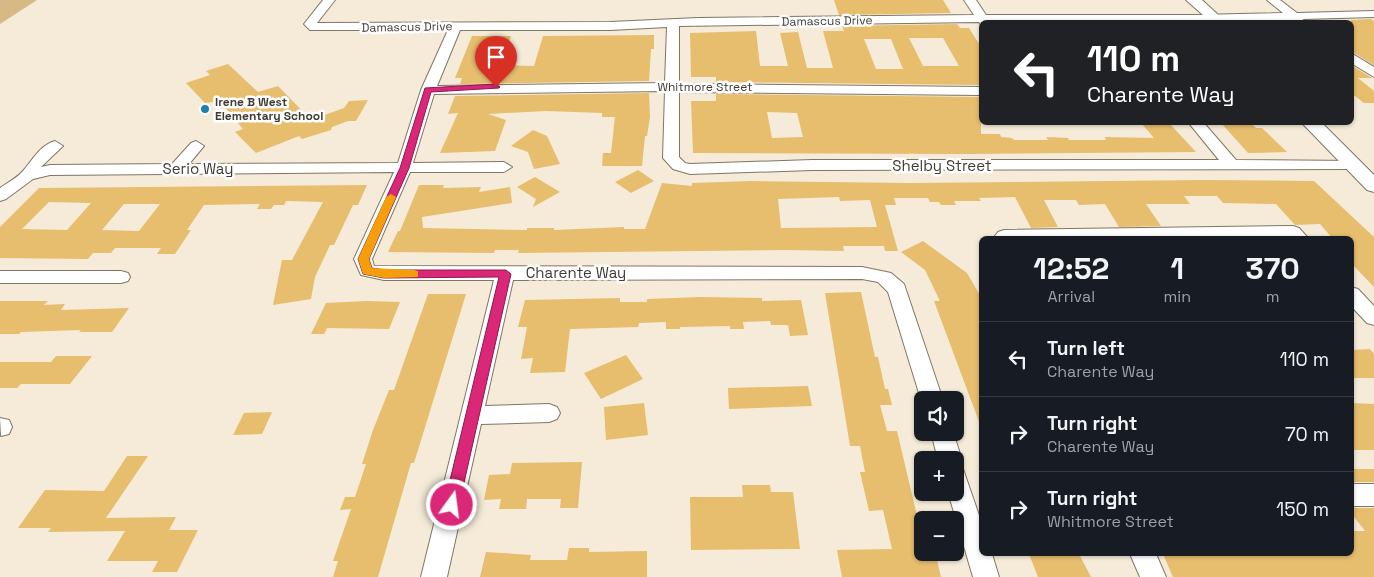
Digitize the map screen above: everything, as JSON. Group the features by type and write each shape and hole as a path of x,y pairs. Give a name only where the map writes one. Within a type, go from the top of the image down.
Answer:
{"main road":[{"path":"1177,0 1207,20"},
{"path":"1193,0 1207,20"},
{"path":"1313,125 1374,186"},
{"path":"1332,125 1374,167"}],"street":[{"name":"Damascus Drive","path":"329,0 310,24 314,27 979,20"},
{"path":"970,0 983,20"},
{"path":"1273,0 1300,20"},
{"name":"Damascus Drive","path":"1300,20 1374,14"},
{"name":"Shelby Street","path":"673,24 671,158 679,166 690,169 812,165 1351,164"},
{"name":"Charente Way","path":"455,27 428,90 404,168 364,259 367,271 384,274 862,273 884,276 897,289 929,391"},
{"path":"1354,59 1374,73"},
{"name":"Whitmore Street","path":"428,90 496,87 672,87 979,91"},
{"path":"1197,125 1232,164"},
{"path":"28,175 36,163 55,146"},
{"path":"177,169 196,146"},
{"name":"Serio Way","path":"0,196 28,175 50,170 504,167"},
{"path":"1004,236 1293,232 1297,236"},
{"path":"434,577 506,274"},
{"path":"0,278 121,277"},
{"path":"1354,297 1374,318"},
{"path":"474,415 549,413"},
{"path":"1354,495 1374,495"},
{"path":"963,501 979,554"},
{"path":"980,556 986,577"},
{"path":"1144,556 1153,577"}],"shaded area":[{"path":"0,0 37,0 0,24"}],"building":[{"path":"834,0 943,0 951,13 839,15"},
{"path":"1371,19 1374,21 1374,65 1354,53 1354,20 1351,20"},
{"path":"957,24 960,28 969,28 979,44 979,85 716,82 716,77 691,77 690,33 756,31 760,66 788,66 780,33 798,32 807,68 833,68 823,31 844,31 842,26","holes":["909,38 943,38 959,66 923,66","864,39 891,39 903,69 876,69"]},
{"path":"654,35 654,49 651,49 649,81 460,84 462,78 455,78 472,36 511,36 501,65 534,66 543,36"},
{"path":"228,64 258,92 278,86 311,120 344,108 349,101 368,100 356,121 348,121 332,127 331,130 302,139 299,136 256,153 235,132 243,129 220,101 205,103 186,83 210,75 206,71"},
{"path":"1354,67 1372,78 1358,78 1374,91 1374,103 1364,103 1354,95"},
{"path":"649,93 650,117 647,136 645,136 642,166 602,166 603,153 611,153 615,117 602,117 602,113 546,111 488,114 506,120 495,151 440,153 458,113 448,114 455,96"},
{"path":"716,94 979,97 979,125 981,125 981,134 1000,134 1001,137 1014,140 1048,140 1046,137 1068,138 1069,140 1106,140 1105,137 1154,138 1143,125 1171,125 1196,152 967,154 693,153 691,101 716,101","holes":["767,112 797,113 803,137 772,138"]},
{"path":"1223,125 1253,125 1256,128 1262,128 1287,152 1248,153"},
{"path":"533,130 547,136 560,164 534,169 528,152 511,146"},
{"path":"638,170 654,181 631,193 615,182"},
{"path":"535,177 560,192 533,207 536,199 517,187"},
{"path":"1203,180 1314,181 1374,237 1374,287 1354,266 1354,236 1330,236 1320,224 1295,225 1276,204 1223,203 1217,196 1184,196 1190,204 1146,204 1161,226 1119,227 1105,204 1079,205 1076,200 1044,200 1058,227 1031,228 1015,197 979,198 981,201 954,201 956,205 941,205 939,202 930,202 928,198 894,198 896,205 885,205 898,251 885,251 884,246 843,246 844,251 518,253 519,250 495,250 494,253 388,252 398,231 400,231 419,185 444,185 443,188 481,187 479,192 510,187 512,203 422,217 423,228 527,230 527,228 554,228 554,230 624,227 624,229 645,229 662,183 692,186 692,183 751,181 910,183","holes":["839,197 840,201 870,200 877,227 781,228 778,199"]},
{"path":"367,185 358,205 353,205 334,245 330,245 315,277 311,299 273,305 282,260 292,260 323,202 286,201 284,205 274,205 271,209 257,209 260,204 204,205 187,230 191,230 175,254 157,254 161,248 115,248 111,253 93,253 88,259 0,258 0,227 39,188","holes":["49,202 91,203 67,230 22,229","124,204 160,204 139,231 102,230"]},
{"path":"923,241 967,273 979,294 979,422 934,301 940,301 925,270 901,252"},
{"path":"861,292 875,357 878,357 885,389 888,389 892,405 880,405 887,431 897,431 916,511 914,511 914,561 937,561 941,577 842,577 837,550 892,549 883,510 869,511 860,472 865,472 860,446 850,446 825,293"},
{"path":"428,294 466,294 414,463 411,463 378,577 333,577 338,561 333,561 351,509 340,510 345,497 355,497 366,464 362,464 373,430 389,390 394,390"},
{"path":"700,297 762,298 762,301 801,300 808,335 790,336 788,325 771,325 770,321 743,322 744,329 730,329 730,326 666,329 666,322 639,323 638,327 570,329 565,372 530,373 533,358 521,359 527,327 518,327 525,300 620,298 620,302 647,302 647,299"},
{"path":"0,301 48,301 44,305 65,304 61,310 129,308 112,332 79,332 81,330 0,334"},
{"path":"400,302 389,329 327,328 324,334 311,334 326,303"},
{"path":"1370,349 1374,354 1374,378 1354,378 1354,350"},
{"path":"626,355 643,379 601,399 584,373"},
{"path":"56,356 92,356 70,384 21,384 17,388 0,388 0,362 51,362"},
{"path":"808,386 812,406 729,409 728,388"},
{"path":"644,403 648,435 606,440 604,407"},
{"path":"1354,403 1374,404 1374,450 1354,450"},
{"path":"272,412 262,434 233,435 244,413"},
{"path":"127,456 148,456 106,518 176,517 169,530 198,530 177,572 152,572 158,561 107,561 125,531 48,532 51,528 18,528 45,490 104,491"},
{"path":"582,462 578,508 560,508 561,499 527,499 526,509 499,509 501,499 484,500 489,475 510,474 512,463"},
{"path":"1354,469 1374,469 1374,482 1354,482"},
{"path":"742,485 770,485 771,492 793,492 800,549 691,550 690,497 743,497"},
{"path":"1354,508 1374,508 1374,577 1173,577 1164,556 1354,556 1354,531 1365,531 1354,517"},
{"path":"569,548 589,548 589,552 647,551 647,577 480,577 486,552 531,555 530,560 567,560"},
{"path":"1030,556 1080,556 1091,577 1038,577"}],"slow traffic":[{"path":"391,197 364,259 367,271 384,274 414,274"}],"place":[{"name":"Irene B West Elementary School","path":"205,109"}],"route":[{"path":"452,505 506,274 384,274 367,271 364,259 404,168 428,90 496,87"}]}
